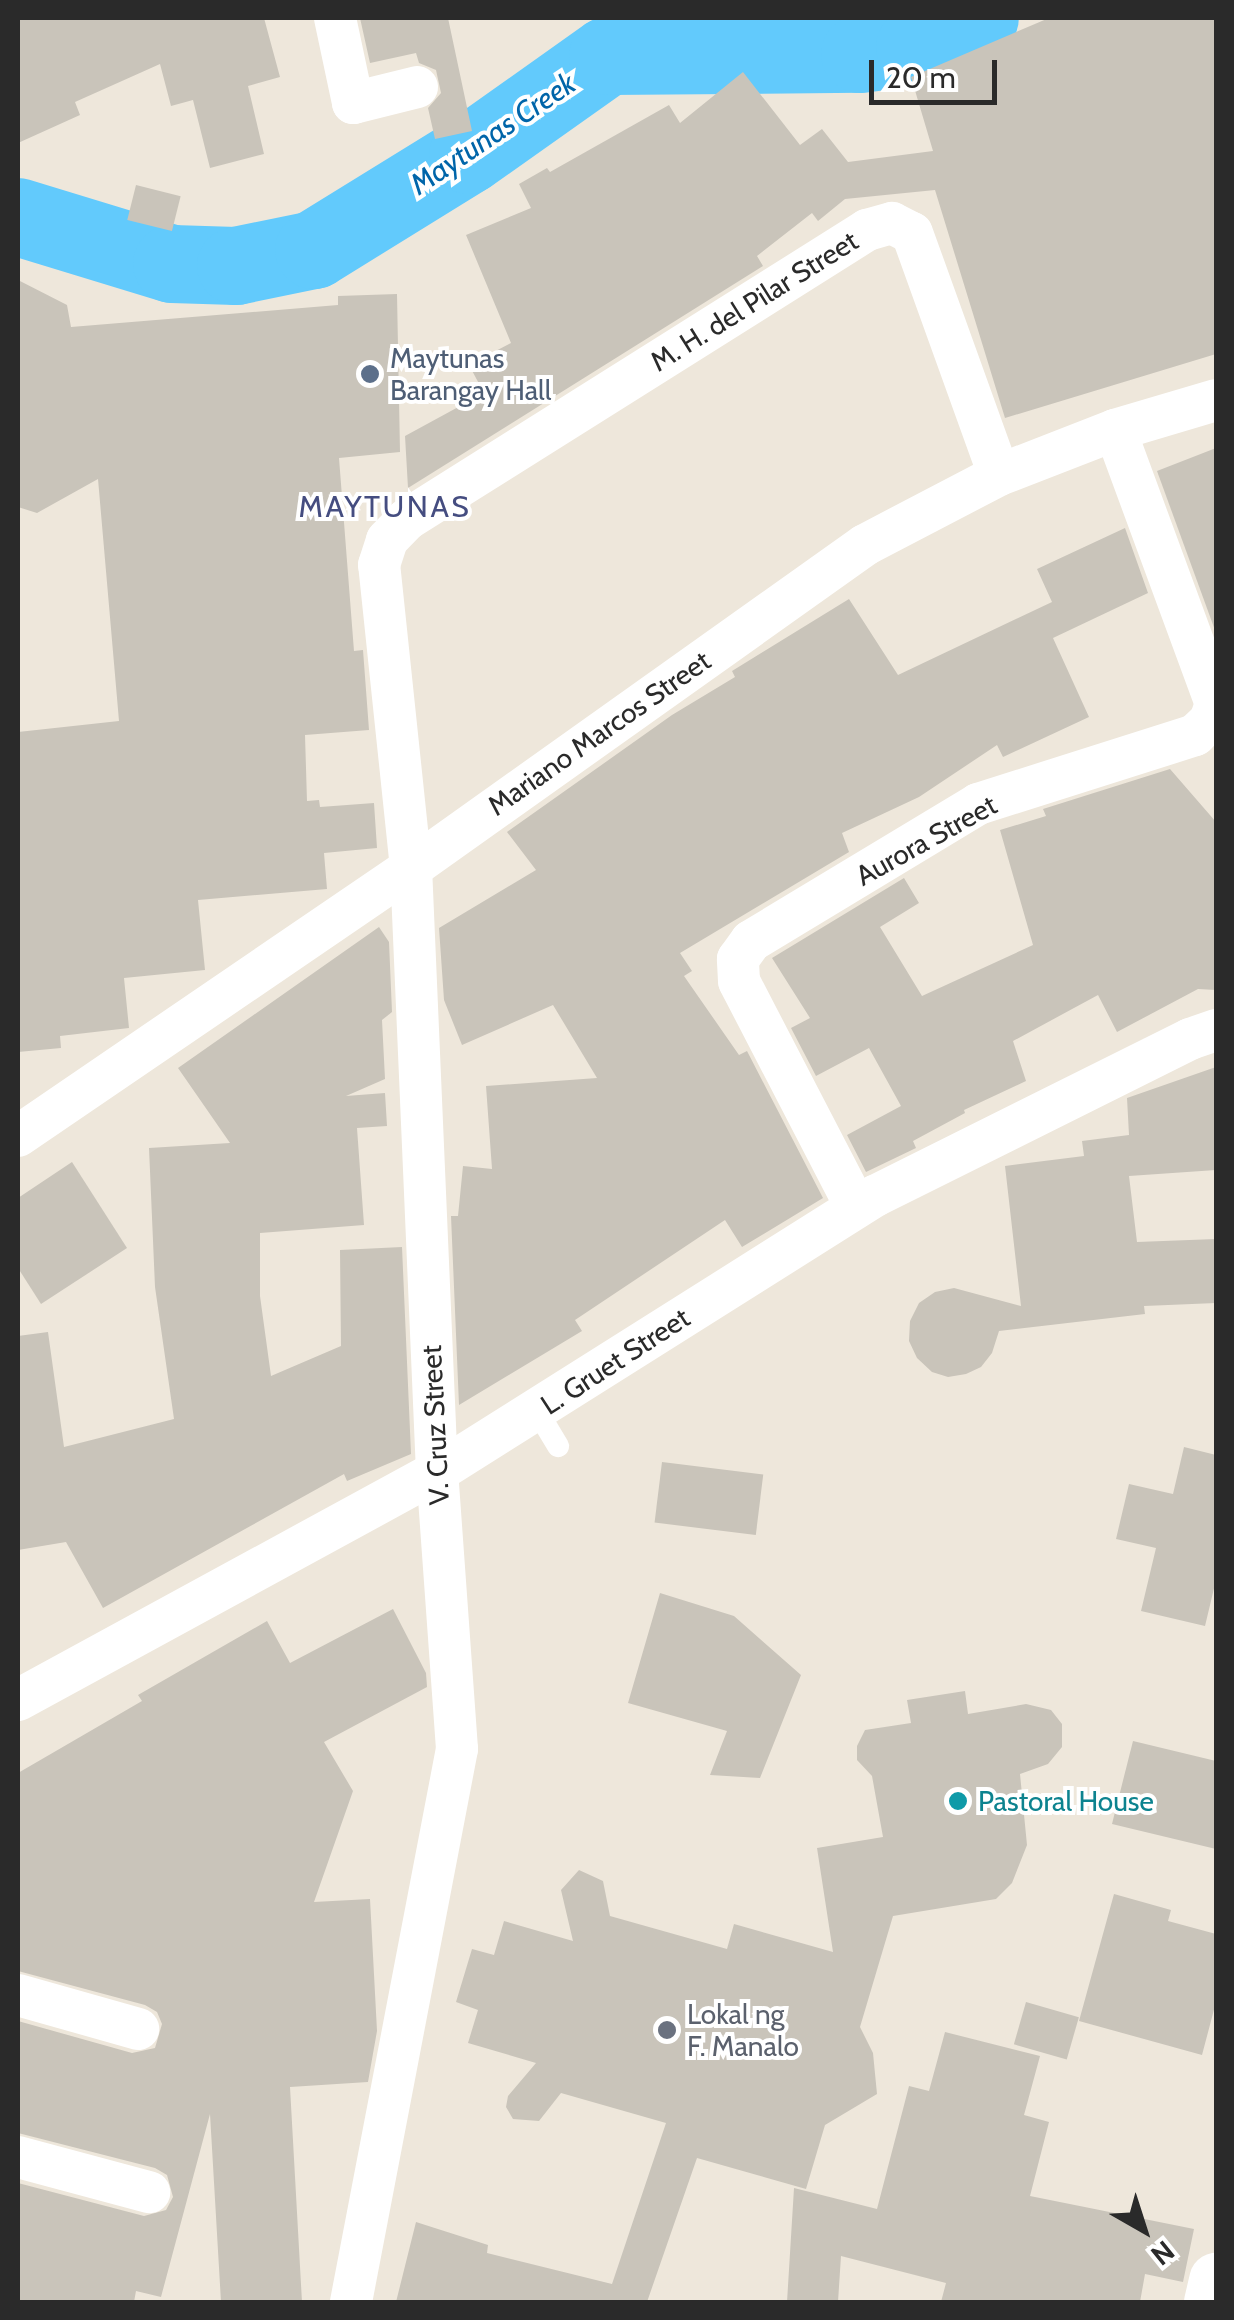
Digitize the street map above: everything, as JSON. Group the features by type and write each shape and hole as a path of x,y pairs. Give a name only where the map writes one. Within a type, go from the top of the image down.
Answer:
{"street":[{"path":"335,18 354,103 417,86"},
{"name":"M. H. del Pilar Street","path":"386,540 406,520 834,250 867,230 892,223 912,233 999,475"},
{"name":"Mariano Marcos Street","path":"18,1136 411,868 865,544 999,475 1115,430 1216,400"},
{"name":"Aurora Street","path":"856,1207 738,980 738,959 751,941 978,804 1195,735 1210,721 1216,704 1115,430"},
{"name":"V. Cruz Street","path":"351,2302 457,1749 437,1472 411,868 380,564 386,540"},
{"name":"L. Gruet Street","path":"18,1700 437,1472 548,1428 856,1207 1190,1039 1216,1030"},
{"path":"18,1995 138,2029"},
{"path":"18,2158 149,2192"},
{"path":"1211,2302 1216,2280"}],"building":[{"path":"18,18 264,18 280,77 248,86 264,154 210,168 193,100 171,106 160,64 75,102 80,115 18,143"},
{"path":"360,18 448,18 472,131 435,139 428,108 441,93 436,70 419,63 416,53 370,63"},
{"path":"1049,18 1216,18 1216,354 1005,418 935,190 845,199 818,221 812,213 757,256 763,266 408,488 405,436 484,393 469,365 511,343 466,235 531,208 519,184 547,168 550,172 669,105 680,123 743,72 800,145 822,129 848,162 933,151 911,77"},
{"path":"136,185 181,196 172,231 127,220"},
{"path":"18,280 67,305 71,327 338,305 338,296 397,294 400,452 339,458 354,651 363,650 369,730 305,735 307,801 319,800 320,807 374,803 377,848 324,853 327,889 198,900 205,970 124,978 129,1028 60,1036 61,1048 18,1052 18,732 119,721 98,479 37,513 18,507"},
{"path":"1216,448 1216,633 1157,471"},
{"path":"1125,528 1148,593 1053,638 1089,717 1003,757 997,745 919,797 842,833 849,852 680,953 692,971 684,976 739,1055 747,1051 823,1198 742,1247 725,1220 575,1320 582,1331 459,1405 451,1216 458,1216 463,1166 492,1169 486,1086 597,1078 553,1005 462,1045 444,1000 439,928 536,870 507,832 672,715 735,677 732,671 849,599 898,675 1052,602 1037,569"},
{"path":"1170,769 1216,822 1216,990 1198,989 1117,1032 1098,995 1013,1041 1026,1081 964,1110 965,1113 913,1141 916,1148 866,1172 847,1135 901,1106 869,1048 816,1076 791,1028 810,1018 772,958 904,878 919,903 880,927 922,996 1033,945 1000,830 1046,816 1043,809"},
{"path":"379,927 389,942 392,1012 382,1020 385,1079 346,1096 385,1093 387,1126 357,1128 364,1225 260,1233 260,1296 271,1376 341,1346 340,1250 402,1247 411,1454 347,1481 344,1474 103,1608 66,1542 18,1550 18,1336 48,1332 64,1447 174,1419 155,1287 149,1148 230,1143 178,1068"},
{"path":"1216,1067 1216,1170 1129,1176 1137,1242 1216,1239 1216,1303 1144,1306 1145,1314 999,1331 992,1353 981,1367 966,1374 948,1377 932,1372 917,1358 909,1341 910,1321 919,1303 935,1292 954,1288 1021,1306 1005,1166 1084,1156 1082,1141 1129,1135 1127,1098"},
{"path":"72,1162 127,1248 41,1304 18,1268 18,1198"},
{"path":"1184,1447 1216,1455 1216,1580 1205,1626 1141,1611 1156,1548 1116,1539 1129,1484 1173,1494"},
{"path":"662,1462 763,1474 756,1535 655,1523"},
{"path":"660,1593 734,1616 801,1675 760,1778 710,1775 727,1731 628,1703"},
{"path":"393,1609 426,1673 427,1687 324,1742 353,1791 314,1902 370,1899 377,2031 368,2082 290,2087 302,2302 221,2302 210,2114 161,2297 136,2291 134,2302 18,2302 18,2183 144,2216 166,2210 173,2197 167,2175 155,2168 18,2133 18,2021 132,2053 155,2048 162,2024 157,2012 145,2005 18,1971 18,1773 142,1701 138,1695 267,1621 290,1663"},
{"path":"965,1691 968,1714 1026,1704 1051,1710 1062,1724 1062,1747 1048,1764 1020,1774 1027,1845 1012,1883 996,1899 893,1916 860,2027 873,2053 877,2094 825,2125 806,2189 697,2158 647,2302 396,2302 416,2222 488,2245 487,2253 612,2284 666,2123 561,2093 539,2121 513,2119 506,2107 508,2096 536,2063 468,2043 478,2010 456,2002 472,1949 494,1955 504,1921 573,1941 561,1890 579,1870 603,1881 610,1916 727,1949 734,1924 833,1952 817,1848 883,1837 872,1776 857,1760 857,1746 865,1730 911,1723 907,1700"},
{"path":"1133,1741 1216,1761 1216,1849 1112,1824"},
{"path":"1114,1894 1171,1910 1168,1921 1216,1934 1216,2002 1202,2055 1079,2021"},
{"path":"1026,2002 1079,2017 1067,2059 1014,2044"},
{"path":"945,2032 1040,2056 1024,2115 1049,2122 1030,2196 1194,2229 1183,2282 1145,2274 1140,2302 941,2302 946,2283 841,2256 838,2302 787,2302 794,2188 877,2209 909,2086 929,2091"}],"waterway":[{"name":"Maytunas Creek","path":"18,217 172,264 236,266 314,250 468,155 608,56 860,54 915,47 980,18"}],"place":[{"name":"Maytunas Barangay Hall","path":"370,374"},
{"name":"Pastoral House","path":"958,1801"},
{"name":"Lokal ng F. Manalo","path":"667,2030"}],"district":[{"name":"MAYTUNAS","path":"385,507"}]}
